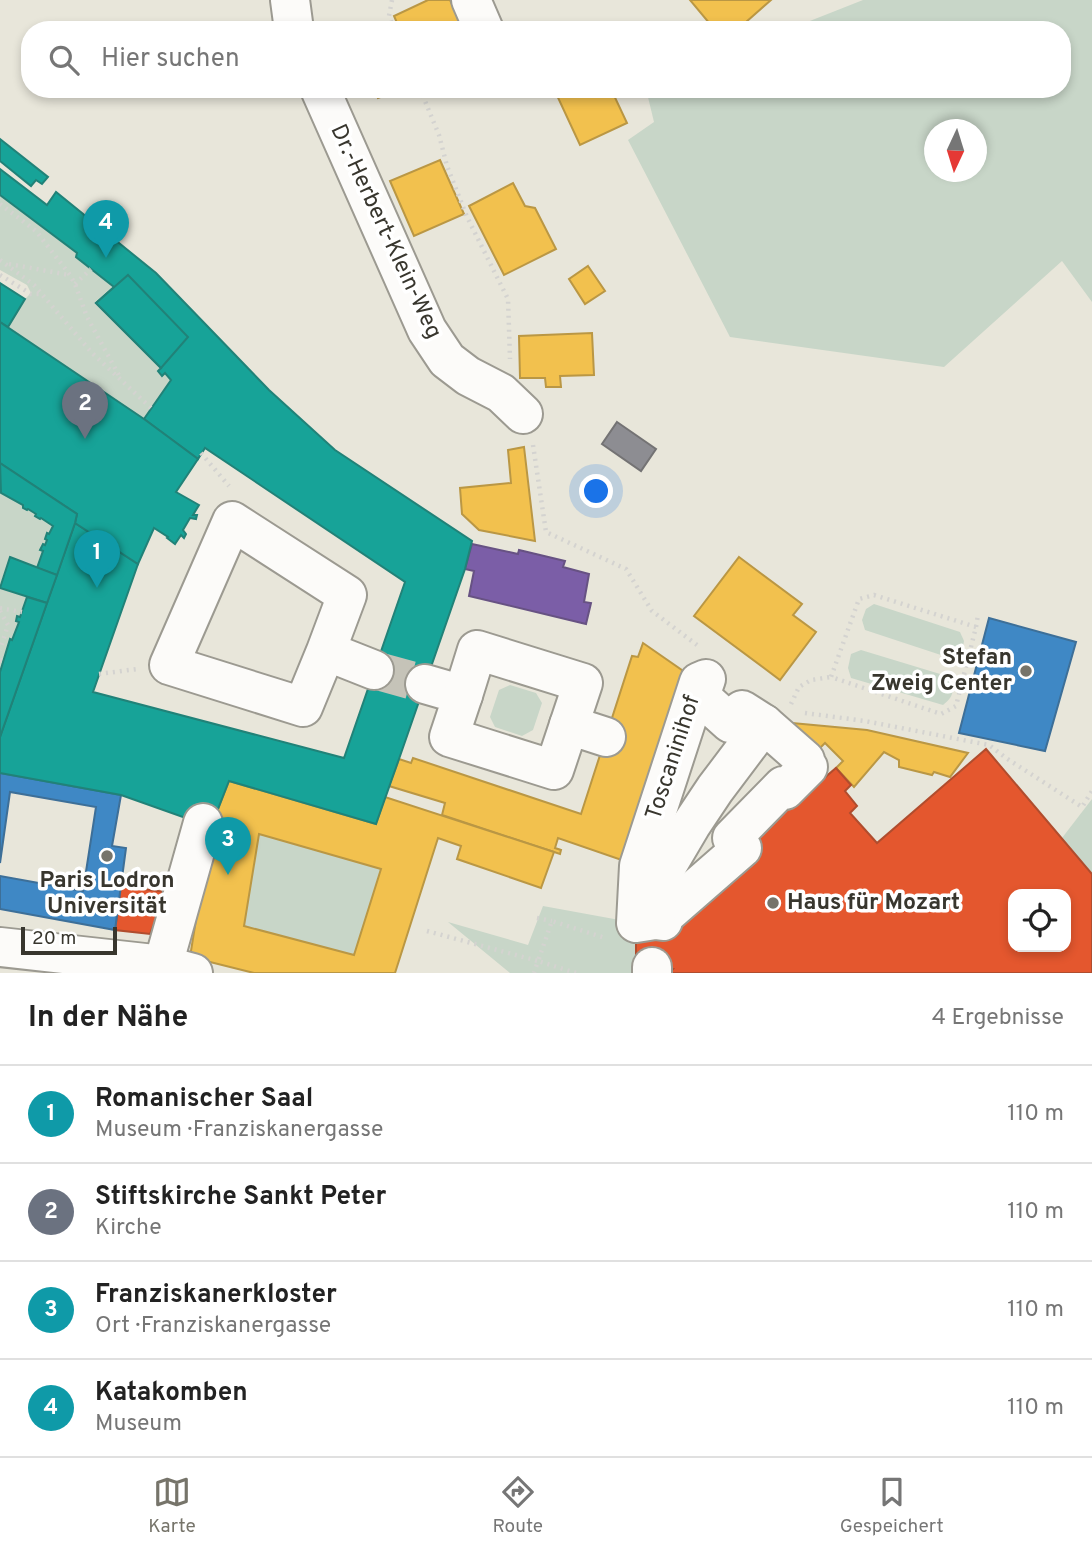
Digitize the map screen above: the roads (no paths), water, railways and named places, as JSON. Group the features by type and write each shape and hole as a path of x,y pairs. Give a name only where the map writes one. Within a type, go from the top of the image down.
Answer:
{"street":[{"path":"290,0 293,21"},
{"path":"471,0 480,21"},
{"name":"Dr.-Herbert-Klein-Weg","path":"324,98 427,330 447,360 468,376 501,393 523,414"},
{"path":"232,506 347,595 326,651 303,707 169,665 232,506"},
{"path":"477,650 583,683 569,725 554,770 449,737 477,650"},
{"path":"326,651 374,670"},
{"name":"Toscaninihof","path":"706,679 700,696 730,723 742,710 784,715 805,760 803,762 808,767 785,790 783,786 732,838 742,848 664,916 663,920 636,923 639,866 699,682 706,679"},
{"path":"425,684 463,695"},
{"name":"Toscaninihof","path":"655,920 658,881 691,825 715,789 784,715"},
{"path":"569,725 606,737"},
{"path":"674,761 715,789"},
{"path":"0,947 178,969 203,823"}],"tunnel":[{"path":"374,670 425,684"}],"place":[{"name":"Katakomben","path":"106,258"},
{"name":"Stiftskirche Sankt Peter","path":"85,439"},
{"name":"Romanischer Saal","path":"97,588"},
{"name":"Stefan Zweig Center","path":"1026,671"},
{"name":"Paris Lodron Universität","path":"107,856"},
{"name":"Franziskanerkloster","path":"228,875"},
{"name":"Haus für Mozart","path":"773,903"}]}
